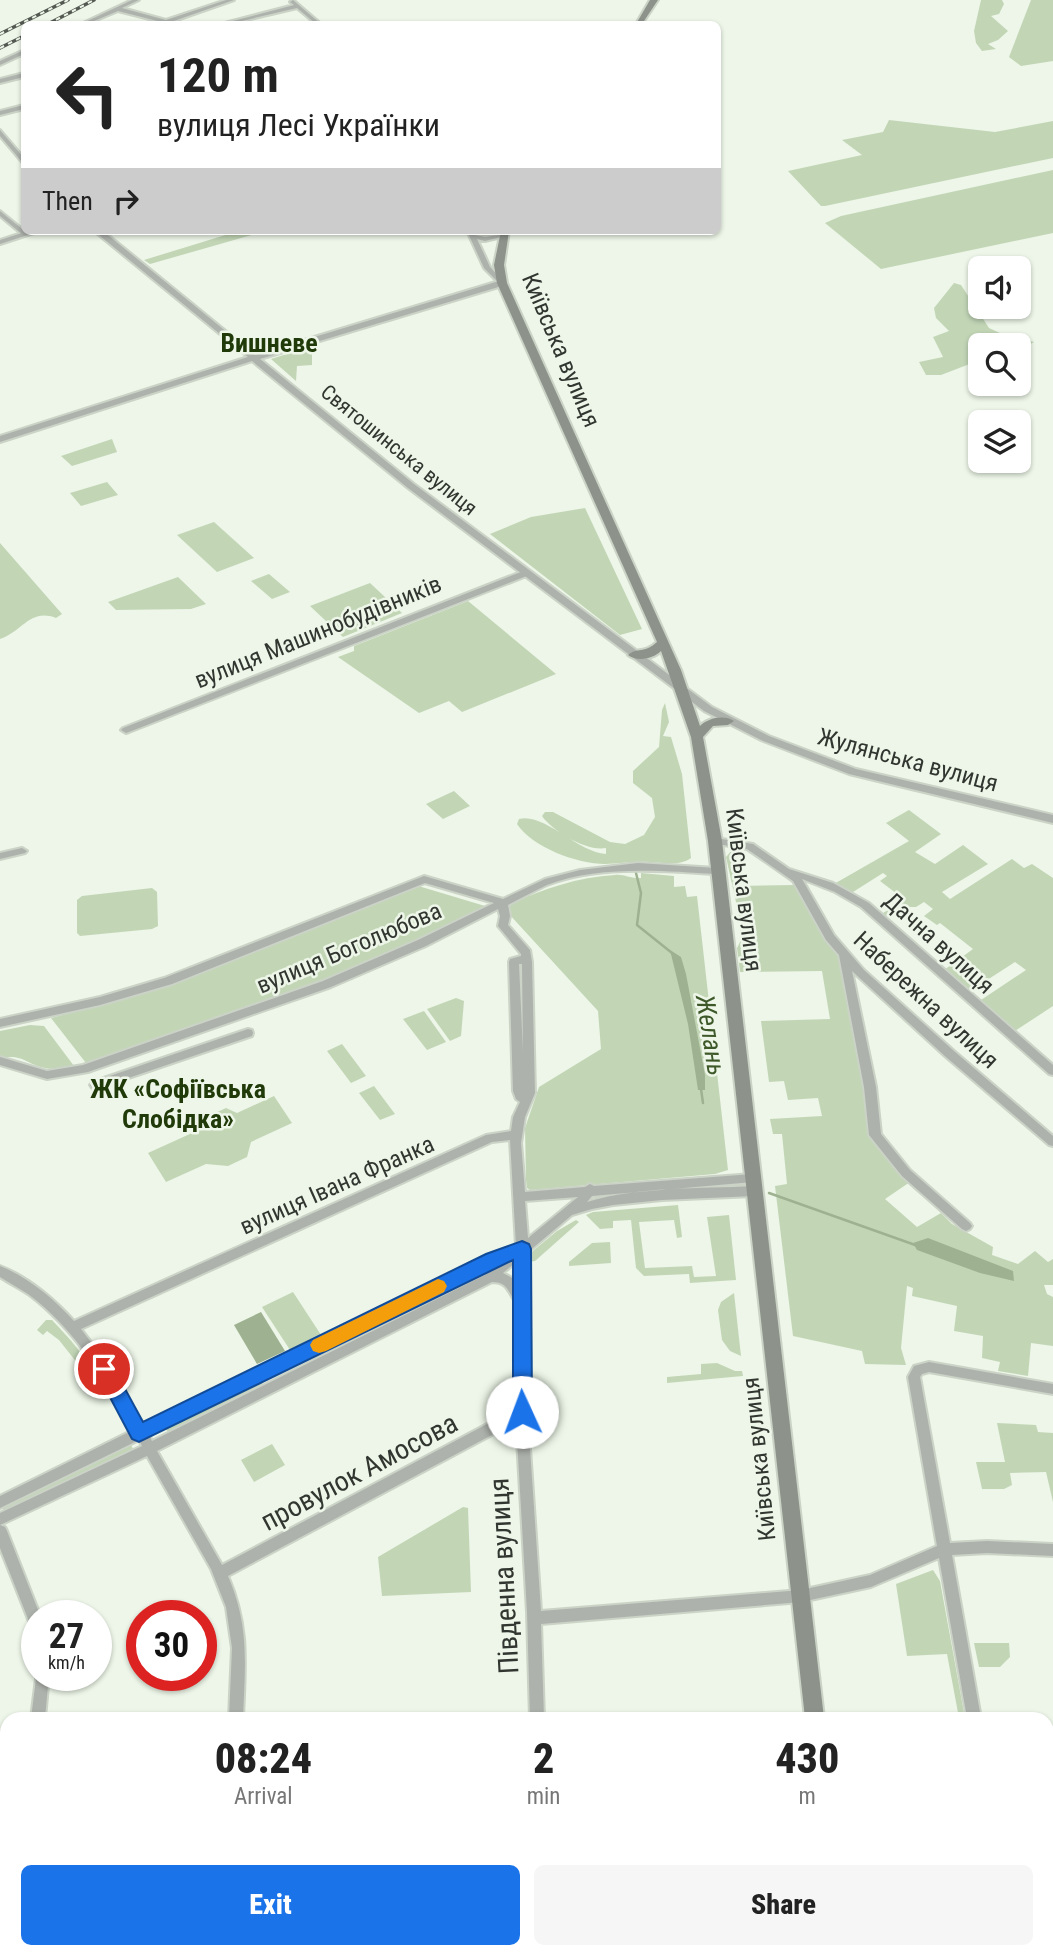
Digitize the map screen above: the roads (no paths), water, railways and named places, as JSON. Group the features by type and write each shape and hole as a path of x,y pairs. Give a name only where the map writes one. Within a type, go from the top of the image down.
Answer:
{"main road":[{"path":"641,21 654,0"},
{"name":"Київська вулиця","path":"504,235 499,265 502,283 663,643 697,737 715,841 716,871 814,1712"},
{"path":"634,655 656,651 663,643"},
{"path":"697,737 709,723 728,721"}],"street":[{"path":"91,21 136,0"},
{"path":"176,21 231,0"},
{"path":"291,0 316,21"},
{"path":"236,21 298,6"},
{"path":"118,9 163,21"},
{"path":"0,63 21,53"},
{"path":"0,81 21,76"},
{"path":"0,113 21,108"},
{"path":"0,132 3,140 21,158"},
{"path":"0,213 21,231"},
{"path":"0,242 22,235"},
{"name":"Святошинська вулиця","path":"103,235 411,486 682,690"},
{"path":"0,439 256,357 502,283 487,268 471,235"},
{"path":"474,235 485,239 498,235"},
{"name":"вулиця Машинобудівників","path":"126,730 526,573"},
{"name":"Жулянська вулиця","path":"682,690 728,721 853,772 1052,819"},
{"name":"Набережна вулиця","path":"715,841 750,846 797,879 844,956 950,1054 1053,1142"},
{"path":"0,856 22,851"},
{"name":"вулиця Боголюбова","path":"0,1061 47,1075 84,1069 327,984 422,943 545,882 580,873 638,866 716,871"},
{"name":"Дачна вулиця","path":"784,870 818,880 858,900 1053,1071"},
{"name":"вулиця Боголюбова","path":"0,1023 100,1001 168,981 424,879 502,902"},
{"path":"502,902 505,916 503,926 526,953 527,962 529,1093 516,1135 522,1249"},
{"path":"844,956 870,1087 874,1135 906,1173 967,1226"},
{"path":"96,1085 248,1033"},
{"name":"вулиця Івана Франка","path":"74,1327 484,1141 516,1135"},
{"path":"519,1196 590,1189 754,1184"},
{"path":"564,1214 589,1204 614,1200 754,1184"},
{"path":"0,1519 489,1278 590,1189"},
{"path":"0,1502 481,1265 522,1249"},
{"name":"Південна вулиця","path":"522,1249 522,1412 537,1712"},
{"path":"481,1265 490,1269 489,1278"},
{"path":"0,1271 34,1289 74,1327 104,1369 219,1574 237,1621 236,1712"},
{"path":"489,1278 501,1276 513,1283 521,1305"},
{"path":"973,1712 914,1377 918,1370 929,1367 1053,1389"},
{"path":"267,1370 267,1378 275,1384"},
{"name":"провулок Амосова","path":"219,1574 522,1412"},
{"path":"0,1531 27,1600"},
{"path":"534,1618 801,1596 871,1581 945,1549 987,1547 1053,1550"},
{"path":"39,1712 41,1691"}],"waterway":[{"name":"Желань","path":"636,873 641,893 637,925 672,953"},
{"name":"Желань","path":"701,1089 703,1103"},
{"name":"Желань","path":"769,1193 918,1246"}],"railway":[{"path":"26,21 68,0"},
{"path":"54,21 94,0"},
{"path":"0,34 21,24"},
{"path":"0,48 21,38"}],"district":[{"name":"Вишневе","path":"269,343"},
{"name":"ЖК «Софіївська Слобідка»","path":"178,1104"}]}
